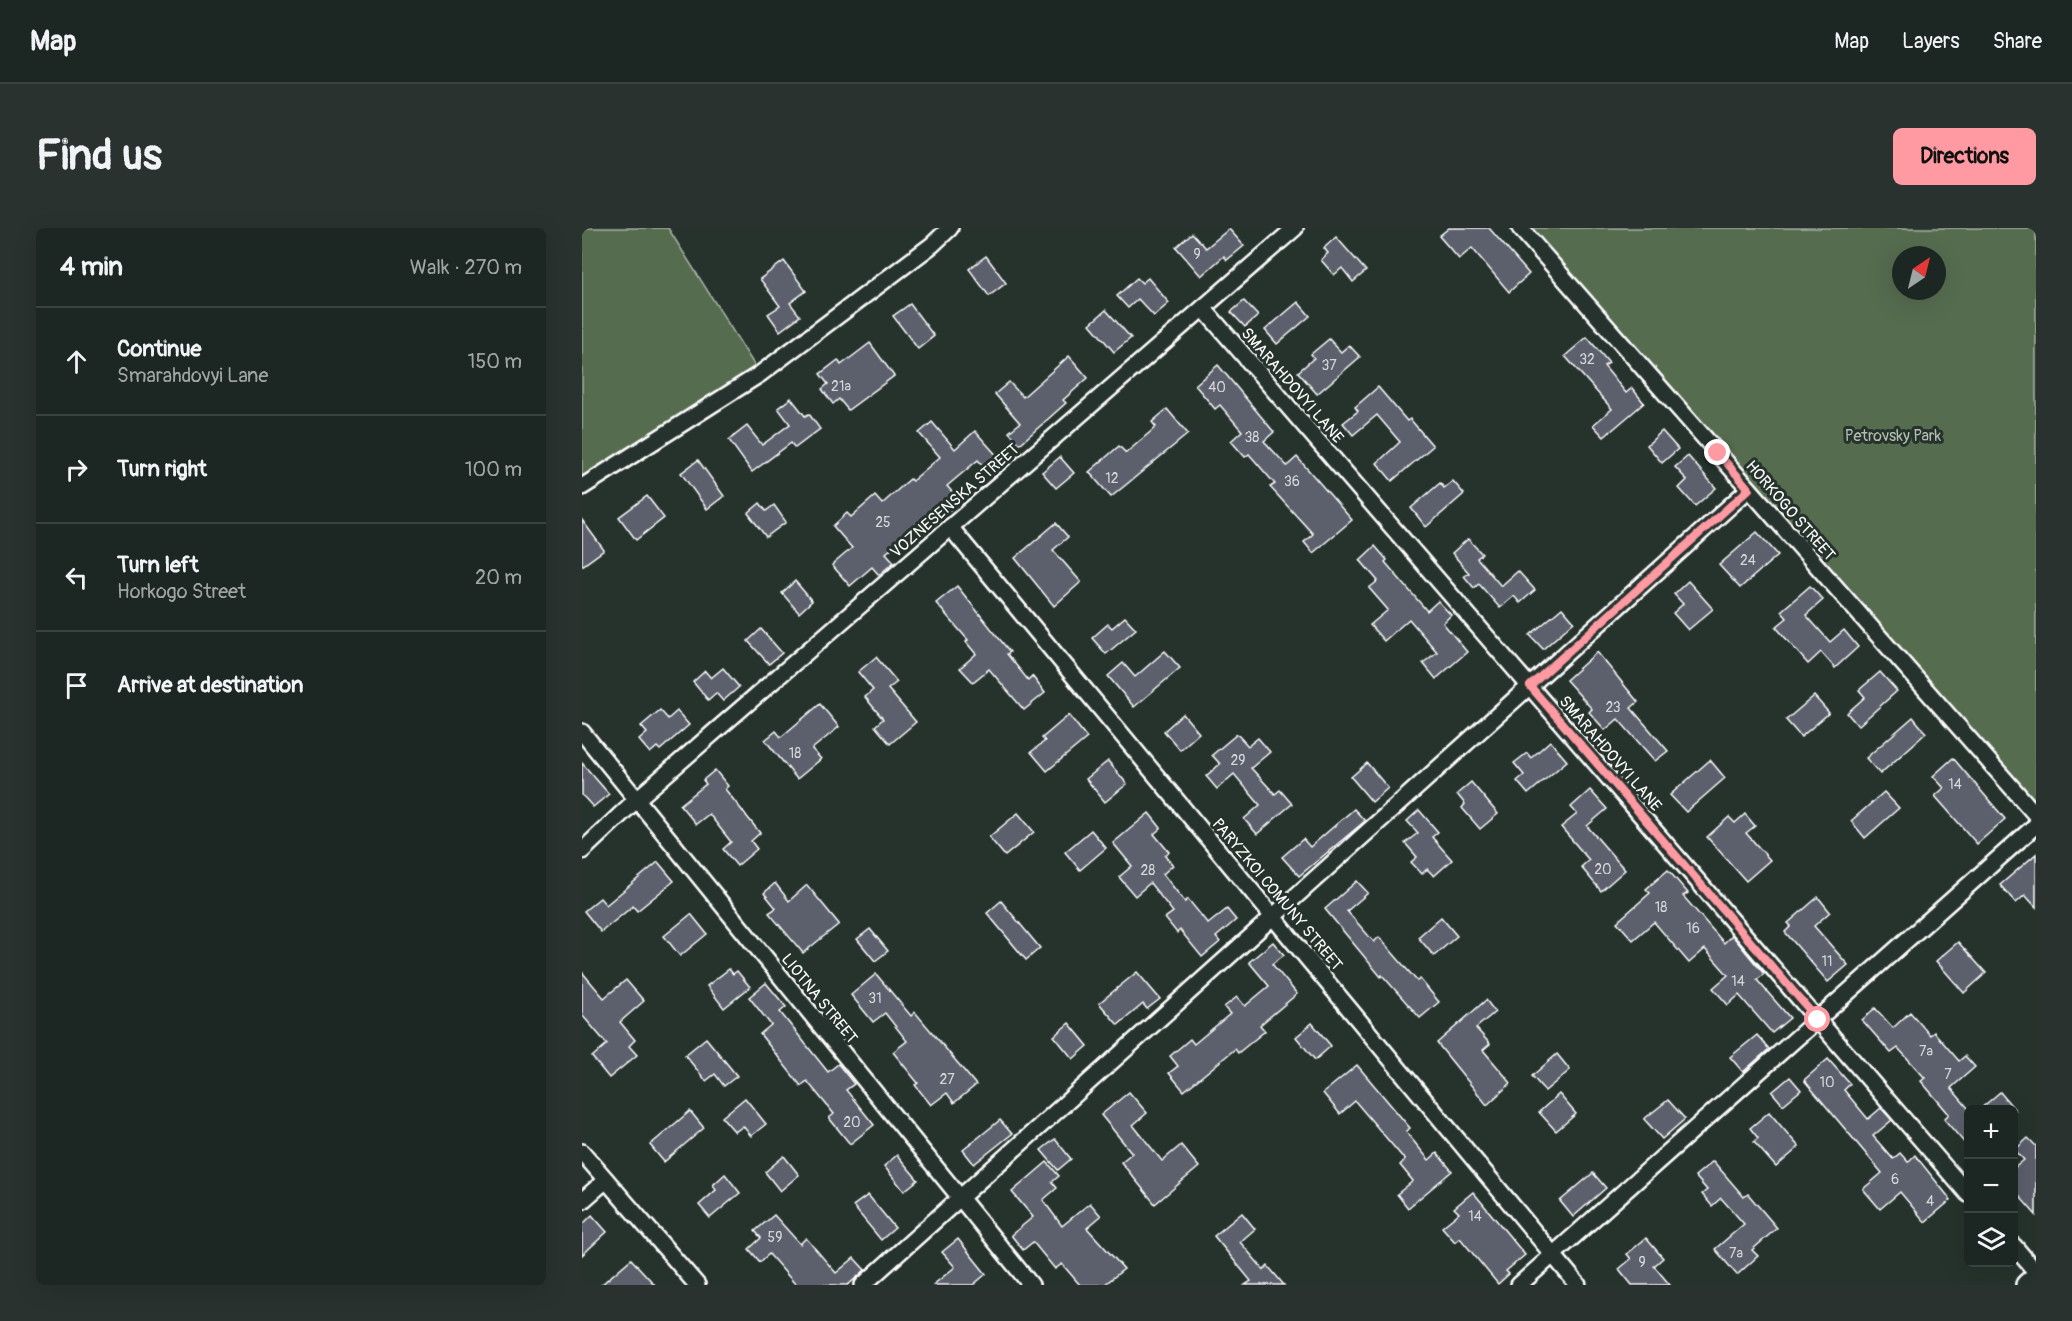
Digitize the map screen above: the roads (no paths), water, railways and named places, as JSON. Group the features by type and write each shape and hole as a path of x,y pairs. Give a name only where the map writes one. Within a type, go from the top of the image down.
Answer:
{"street":[{"path":"582,487 760,374 932,245 950,228"},
{"name":"VOZNESENSKA STREET","path":"582,850 636,800 1295,228"},
{"name":"HORKOGO STREET","path":"1520,228 2036,815"},
{"name":"SMARAHDOVYI LANE","path":"1203,308 1964,1189"},
{"path":"863,1285 1749,489"},
{"name":"PARYZKOI COMUNY STREET","path":"950,527 1578,1285"},
{"name":"LIOTNA STREET","path":"582,732 1031,1285"},
{"path":"1520,1285 2036,825"},
{"path":"582,1152 697,1285"},
{"path":"582,1201 606,1180"},
{"path":"2018,1252 2036,1272"},
{"path":"2027,1285 2036,1277"}],"park label":[{"name":"Petrovsky Park","path":"1893,435"}]}
